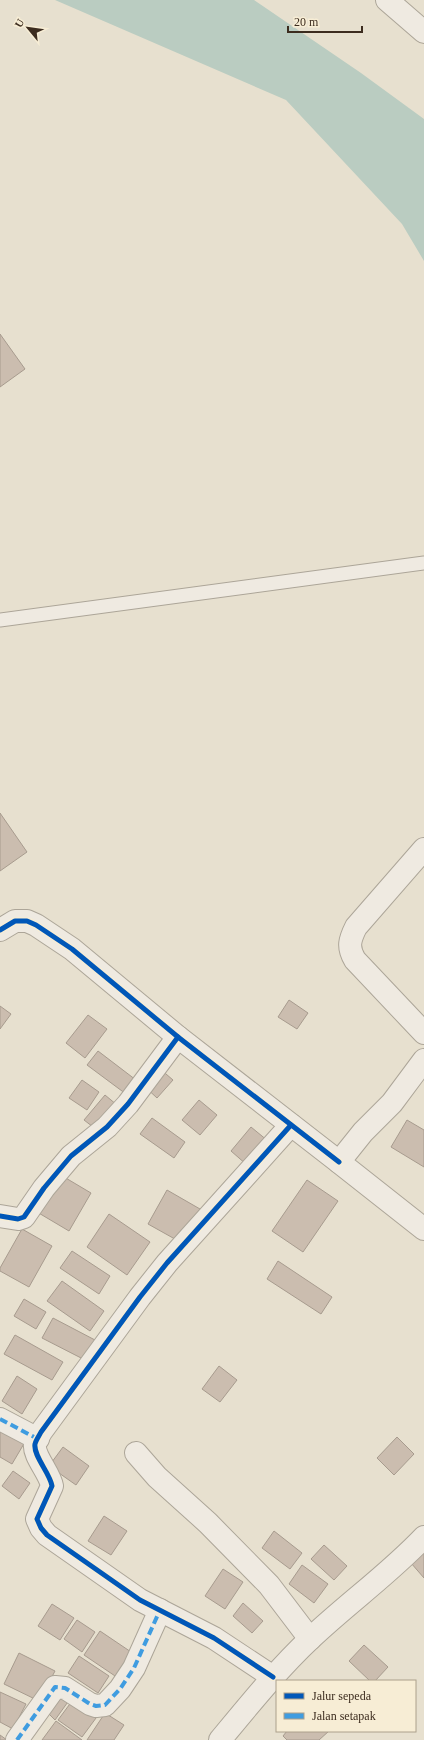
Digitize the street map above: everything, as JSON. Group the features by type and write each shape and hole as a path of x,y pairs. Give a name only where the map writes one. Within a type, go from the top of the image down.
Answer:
{"street":[{"path":"387,0 424,32"},
{"path":"424,849 356,927 349,941 349,948 355,960 424,1033"},
{"path":"0,930 15,921 27,921 36,925 72,950 178,1037 424,1229"},
{"path":"0,1216 18,1219 24,1217 44,1188 71,1156 107,1126 128,1104 178,1037"},
{"path":"339,1162 363,1132 392,1103 424,1060"},
{"path":"273,1677 214,1638 140,1600 77,1556 41,1528 37,1519 52,1486 48,1473 36,1450 36,1444 38,1439 162,1268 291,1125"},
{"path":"0,1419 38,1439"},
{"path":"136,1453 157,1477 208,1523 268,1585 310,1639"},
{"path":"220,1740 273,1677 310,1639 402,1560 424,1537"},
{"path":"16,1740 55,1687 65,1688 90,1704 96,1706 105,1705 120,1689 134,1668 160,1610"}],"lane":[{"path":"0,620 424,563"}],"shaded area":[{"path":"55,0 254,0 361,73 424,119 424,261 402,224 286,100"}],"building":[{"path":"0,334 25,369 0,387"},
{"path":"0,813 27,852 0,871"},
{"path":"289,1000 308,1013 297,1029 278,1017"},
{"path":"0,1006 11,1014 0,1029"},
{"path":"88,1015 107,1029 85,1058 66,1043"},
{"path":"98,1051 136,1080 126,1094 87,1065"},
{"path":"159,1068 173,1080 157,1098 143,1085"},
{"path":"82,1080 99,1092 87,1110 69,1098"},
{"path":"105,1095 117,1105 97,1130 84,1120"},
{"path":"199,1100 217,1115 200,1135 182,1120"},
{"path":"152,1118 185,1142 174,1158 140,1134"},
{"path":"407,1120 424,1130 424,1167 391,1147"},
{"path":"251,1127 268,1141 247,1165 231,1151"},
{"path":"59,1174 91,1193 69,1231 37,1212"},
{"path":"307,1180 338,1201 303,1252 272,1231"},
{"path":"167,1190 200,1209 182,1243 148,1224"},
{"path":"109,1214 150,1242 127,1275 87,1247"},
{"path":"22,1229 52,1246 29,1287 0,1271 0,1268"},
{"path":"72,1251 110,1276 99,1294 60,1268"},
{"path":"278,1261 332,1297 321,1314 267,1279"},
{"path":"62,1281 104,1311 90,1331 47,1301"},
{"path":"24,1299 46,1312 36,1329 14,1316"},
{"path":"53,1318 95,1340 85,1360 42,1338"},
{"path":"15,1335 63,1362 52,1380 4,1354"},
{"path":"219,1366 237,1380 220,1402 202,1389"},
{"path":"17,1376 37,1389 22,1414 2,1401"},
{"path":"0,1427 25,1442 12,1464 0,1457"},
{"path":"397,1437 414,1454 394,1475 377,1458"},
{"path":"63,1447 89,1466 76,1485 49,1466"},
{"path":"13,1471 30,1483 19,1499 2,1486"},
{"path":"104,1516 127,1531 111,1555 88,1541"},
{"path":"274,1531 302,1553 290,1569 262,1548"},
{"path":"324,1545 347,1566 334,1580 311,1559"},
{"path":"424,1551 424,1578 411,1563"},
{"path":"302,1565 328,1584 314,1603 289,1584"},
{"path":"223,1569 243,1582 225,1609 205,1596"},
{"path":"243,1603 263,1621 252,1633 233,1616"},
{"path":"52,1604 74,1618 60,1640 38,1626"},
{"path":"77,1620 95,1632 82,1652 64,1639"},
{"path":"100,1631 137,1656 121,1680 84,1655"},
{"path":"364,1645 388,1667 376,1680 369,1680 349,1661"},
{"path":"19,1653 55,1671 39,1701 4,1684"},
{"path":"79,1656 109,1676 98,1693 68,1673"},
{"path":"60,1690 70,1699 55,1720 46,1711"},
{"path":"0,1692 26,1704 13,1729 0,1722"},
{"path":"75,1697 99,1714 82,1737 58,1720"},
{"path":"105,1713 124,1725 114,1740 87,1740"},
{"path":"56,1721 82,1740 42,1740"},
{"path":"286,1732 328,1732 319,1740 287,1740 283,1736"},
{"path":"0,1735 7,1740 0,1740"}],"marked path":[{"path":"0,1419 38,1439"},
{"path":"17,1740 55,1687 65,1688 90,1704 96,1706 105,1705 120,1689 134,1668 160,1610"}],"cycle path":[{"path":"0,930 15,921 27,921 36,925 72,949 178,1037 339,1162"},
{"path":"0,1216 18,1219 24,1217 44,1188 71,1156 107,1127 128,1104 178,1037"},
{"path":"273,1677 214,1638 140,1600 47,1535 41,1528 37,1519 52,1486 51,1481 39,1459 35,1449 35,1444 41,1432 140,1297 167,1263 291,1125"}]}
